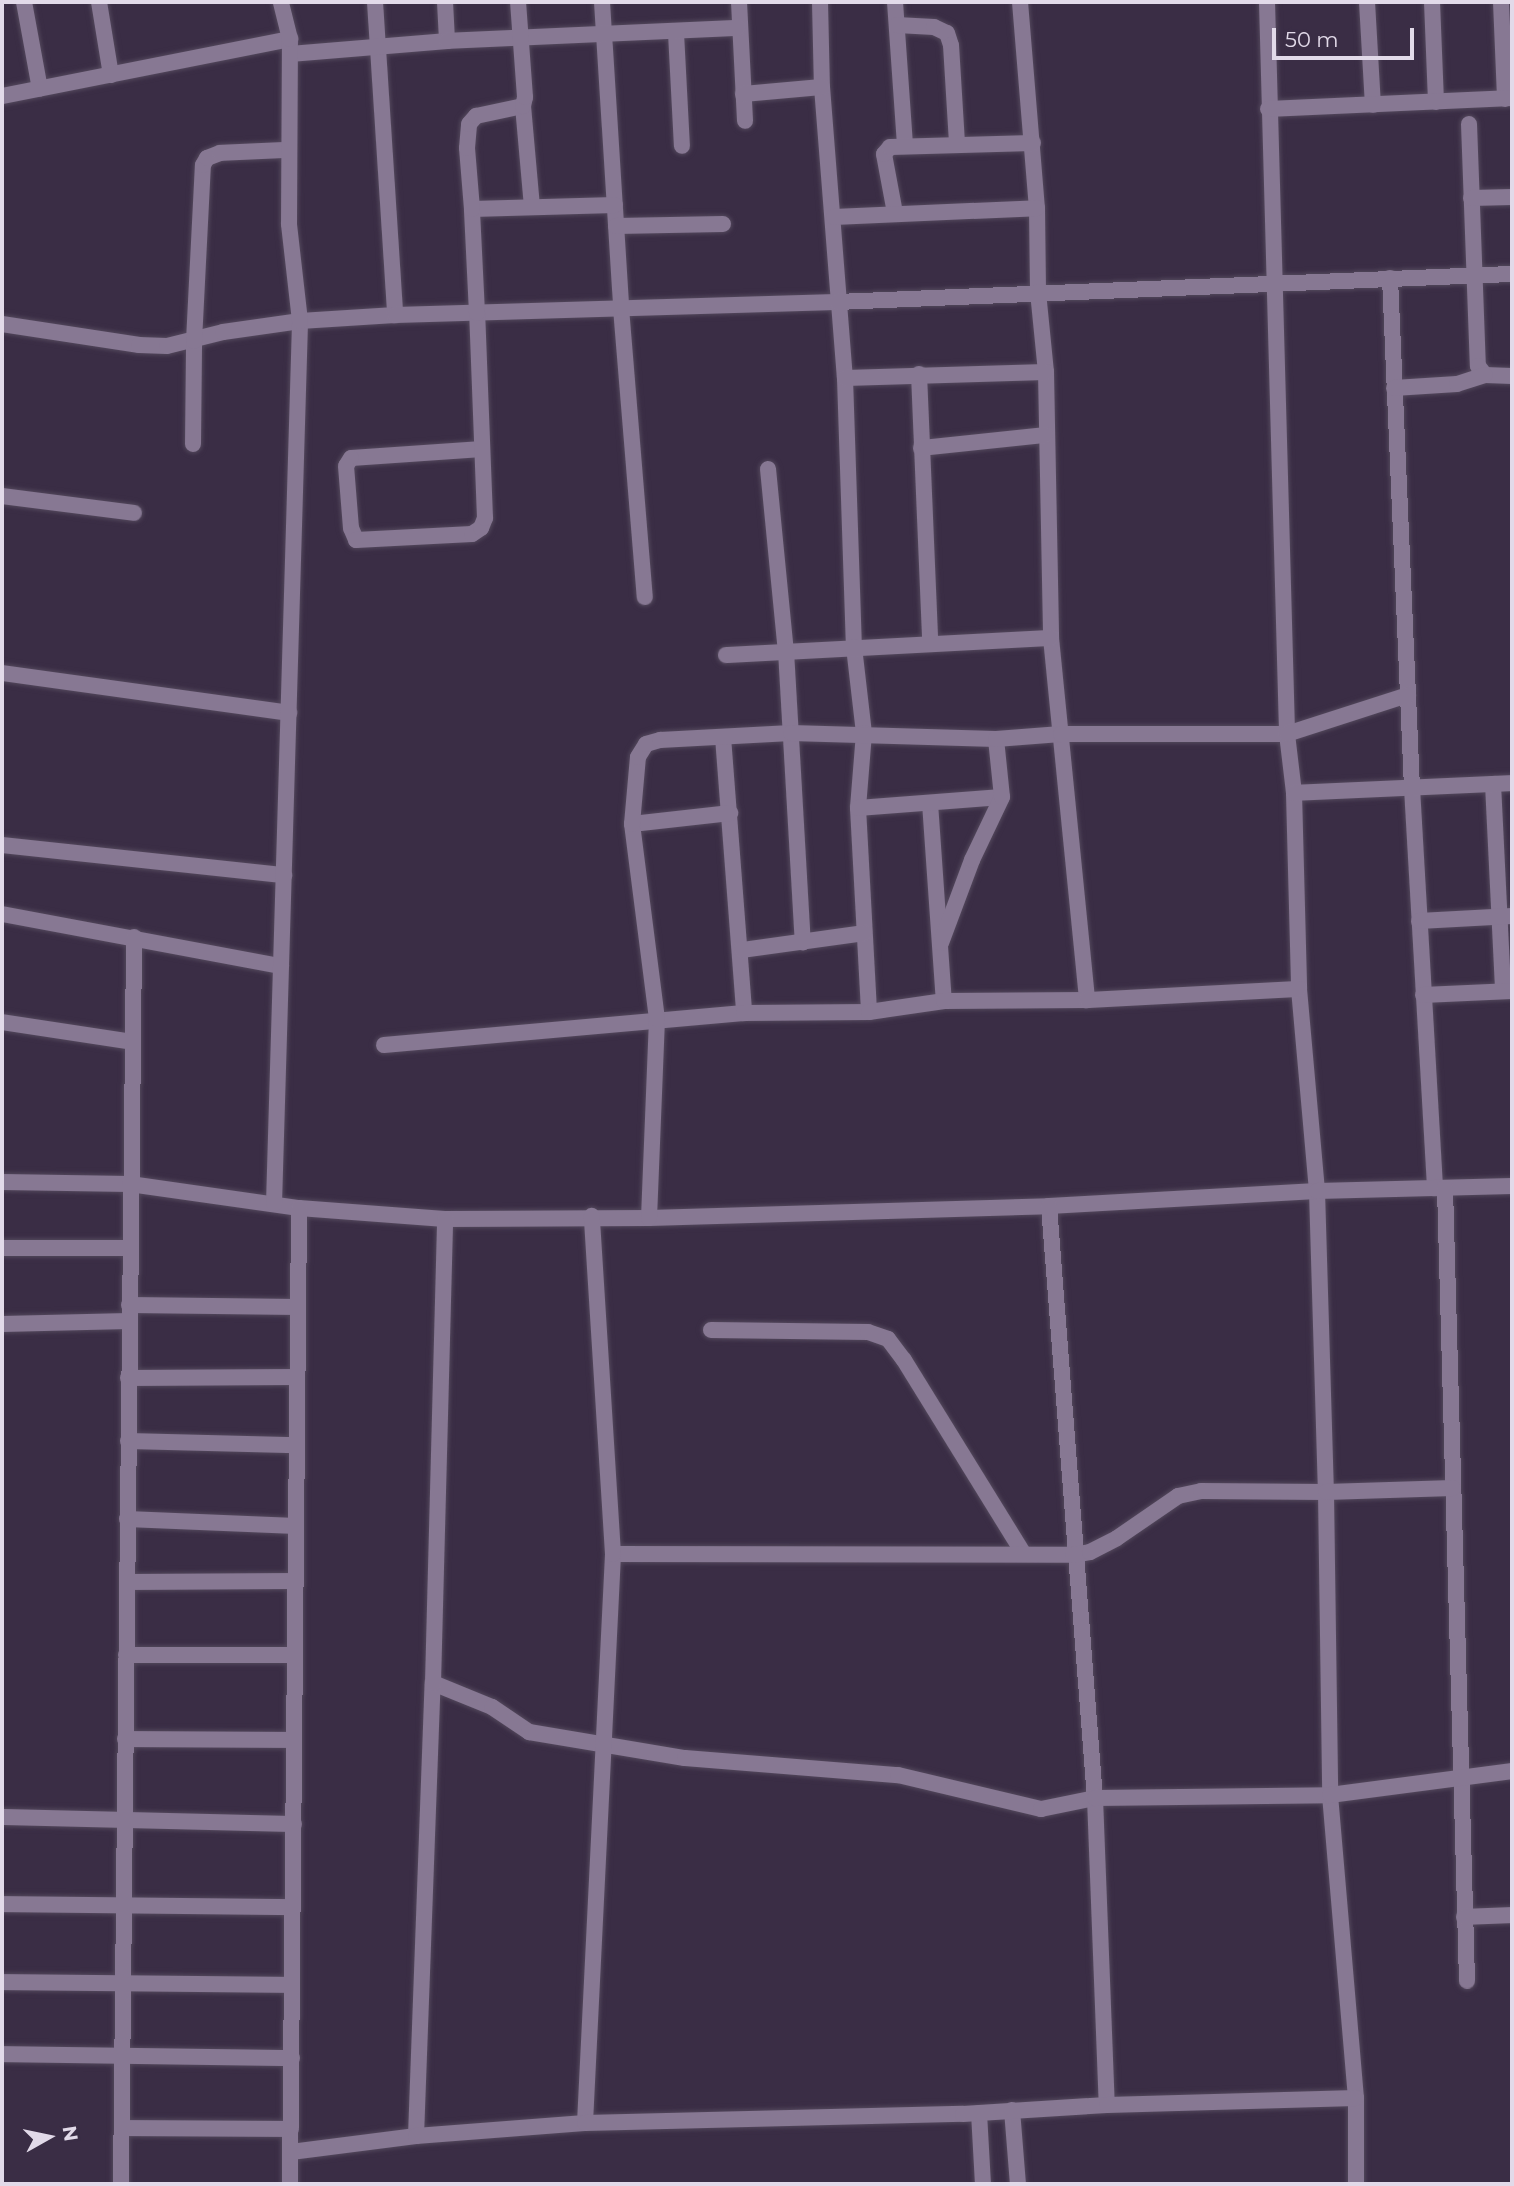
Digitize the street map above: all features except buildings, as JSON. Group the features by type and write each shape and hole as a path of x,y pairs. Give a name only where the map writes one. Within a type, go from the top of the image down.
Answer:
{"street":[{"path":"24,2 40,89"},
{"path":"99,2 111,75"},
{"path":"274,1204 300,321 289,224 290,46 281,2"},
{"path":"375,2 380,47 395,315"},
{"path":"444,2 447,41"},
{"path":"518,2 532,207"},
{"path":"602,2 621,308 645,597"},
{"path":"739,2 738,29 745,121"},
{"path":"820,2 822,87 845,378 854,647 864,733 858,808 869,1012"},
{"path":"895,2 905,145"},
{"path":"1020,2 1033,143 1038,292 1046,372 1045,435 1051,638 1087,1000"},
{"path":"1267,2 1287,734 1294,793 1299,989 1317,1191 1326,1492 1330,1795 1356,2098 1356,2184"},
{"path":"1367,2 1373,104"},
{"path":"1432,2 1436,102"},
{"path":"1268,109 1509,99 1501,2"},
{"path":"897,25 934,27 947,33 951,45 957,144"},
{"path":"2,96 290,46 380,47 520,37 605,36 738,29"},
{"path":"676,33 682,146"},
{"path":"743,94 822,87"},
{"path":"482,449 351,458 346,466 351,528 356,540 472,534 481,528 485,518 472,209 467,148 469,124 476,116 523,106"},
{"path":"1469,124 1478,366 1485,375"},
{"path":"895,213 884,154 890,147 1033,143"},
{"path":"193,444 194,341 203,165 207,158 219,153 288,150"},
{"path":"1471,198 1512,197"},
{"path":"472,209 615,205"},
{"path":"834,217 1037,208"},
{"path":"616,226 723,224"},
{"path":"2,324 139,345 167,346 223,332 300,321 395,315 837,302 1512,274"},
{"path":"1390,278 1423,995 1440,1188 1453,1488 1467,1981"},
{"path":"845,378 1046,372"},
{"path":"919,374 930,642"},
{"path":"1394,388 1457,384 1485,375 1512,376"},
{"path":"921,448 1045,435"},
{"path":"768,469 786,651 803,943"},
{"path":"2,496 134,513"},
{"path":"726,654 1051,638"},
{"path":"2,673 289,713"},
{"path":"649,1218 657,1019 632,824 638,757 646,744 660,740 791,733 864,733 996,739 1061,734 1287,734 1408,695"},
{"path":"723,737 742,950 744,1013"},
{"path":"941,943 972,860 1002,797 996,739"},
{"path":"1294,793 1512,783"},
{"path":"1423,995 1507,991 1506,917 1493,784"},
{"path":"858,808 1002,797"},
{"path":"930,803 944,1002"},
{"path":"632,824 730,813"},
{"path":"2,845 284,875"},
{"path":"2,914 281,966"},
{"path":"1419,921 1506,917"},
{"path":"742,950 864,933"},
{"path":"121,2184 134,937"},
{"path":"384,1045 744,1013 869,1012 944,1002 1087,1000 1299,989"},
{"path":"2,1022 132,1042"},
{"path":"2,1182 130,1184 299,1208 445,1219 593,1216 649,1218 1049,1206 1317,1191 1512,1186"},
{"path":"1049,1206 1073,1555 1095,1798 1107,2105"},
{"path":"290,2184 299,1208"},
{"path":"585,2123 613,1554 593,1216"},
{"path":"416,2136 433,1683 445,1219"},
{"path":"2,1248 130,1248"},
{"path":"2,1324 129,1313 298,1307"},
{"path":"711,1330 868,1332 888,1339 904,1360 1023,1553"},
{"path":"128,1377 297,1377"},
{"path":"128,1441 297,1445"},
{"path":"613,1554 1073,1555 1090,1552 1118,1538 1178,1496 1201,1491 1326,1492 1453,1488"},
{"path":"127,1519 296,1526"},
{"path":"127,1582 296,1581"},
{"path":"126,1655 295,1656"},
{"path":"433,1683 492,1707 529,1732 602,1742 685,1758 898,1775 1041,1809 1095,1798 1330,1795 1512,1771"},
{"path":"125,1739 294,1740"},
{"path":"2,1817 293,1824"},
{"path":"2,1904 293,1907"},
{"path":"1464,1917 1512,1915"},
{"path":"2,1982 292,1985"},
{"path":"2,2054 292,2058"},
{"path":"291,2152 416,2136 585,2123 979,2113 1107,2105 1356,2098"},
{"path":"1013,2110 1018,2184"},
{"path":"979,2113 983,2184"},
{"path":"122,2128 291,2129"}]}
